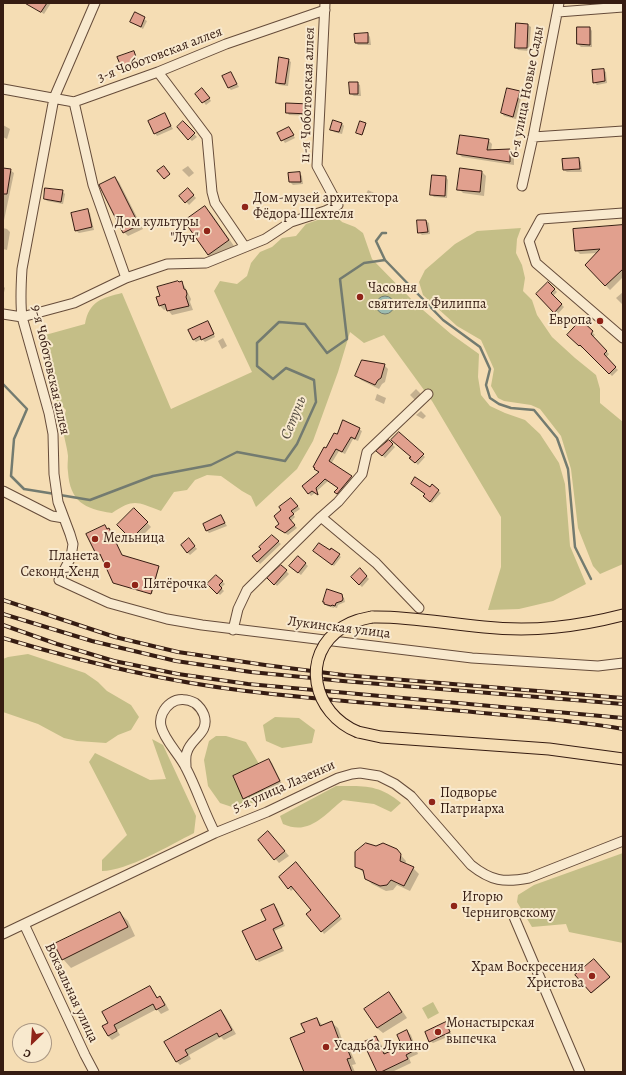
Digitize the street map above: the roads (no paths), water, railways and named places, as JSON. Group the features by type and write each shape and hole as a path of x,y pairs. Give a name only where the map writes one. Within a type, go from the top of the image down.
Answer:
{"main road":[{"path":"623,615 593,623 542,629 484,627 399,618 372,617 352,622 335,633 328,641 321,654 317,669 318,690 327,709 341,724 358,732 381,737 549,749 623,759"}],"street":[{"name":"9-я Чоботовская аллея","path":"59,580 69,562 73,551 73,544 58,502 54,474 53,434 49,413 22,317 20,305 22,269 54,98 95,3"},
{"name":"3-я Чоботовская аллея","path":"74,102 158,72 226,44 325,7"},
{"name":"11-я Чоботовская аллея","path":"22,317 74,303 126,278 167,264 206,263 265,239 291,222 325,211 338,205 317,166 325,7"},
{"path":"558,7 623,7"},
{"name":"6-я улица Новые Сады","path":"522,186 558,7"},
{"path":"158,72 206,137 212,192 215,203 245,247"},
{"path":"3,89 74,102 93,185 126,278"},
{"path":"533,136 623,131"},
{"path":"623,213 541,220 529,241 536,263 623,338"},
{"path":"3,314 22,317"},
{"path":"233,630 238,609 247,590 338,502 362,474 367,452 428,394"},
{"path":"3,491 52,516 64,518"},
{"path":"322,516 376,563 419,608"},
{"name":"Лукинская улица","path":"59,580 109,603 140,612 174,620 233,630 472,658 598,666 623,664"},
{"path":"186,767 187,752 202,732 205,724 201,709 189,700 182,699 174,701 163,711 161,726 164,734 186,767 215,833"},
{"name":"5-я улица Лазенки","path":"3,934 215,833 267,812 338,778 360,773 379,776 396,784 415,801 471,865 496,880 514,881 529,878 623,841"},
{"path":"514,918 580,1072"},
{"name":"Вокзальная улица","path":"24,924 94,1072"}],"waterway":[{"path":"385,260 376,241 382,233 386,233"},
{"name":"Сетунь","path":"60,495 90,500 153,476 211,465 237,452 285,461 297,444 316,402 314,380 286,368 273,379 257,366 257,343 279,322 305,324 327,353 347,339 340,279 364,263 385,260 443,320 480,347 490,369 486,385 490,398 499,404 511,408 534,410 557,438 568,469 575,547 591,579"},
{"name":"Сетунь","path":"3,384 27,409 14,439 11,476 24,489 55,494"}],"railway":[{"path":"3,600 115,637 178,652 343,675 623,698"},
{"path":"3,614 92,641 176,661 251,672 623,704"},
{"path":"3,625 57,644 114,661 178,674 248,684 623,718"},
{"path":"3,638 123,670 215,687 302,697 548,719 623,729"}],"place":[{"name":"Дом-музей архитектора Фёдора Шехтеля","path":"245,207"},
{"name":"Дом культуры \"Луч\"","path":"207,231"},
{"name":"Часовня святителя Филиппа","path":"360,297"},
{"name":"Европа","path":"600,321"},
{"name":"Мельница","path":"95,539"},
{"name":"Планета Секонд-Хенд","path":"107,565"},
{"name":"Пятёрочка","path":"135,585"},
{"name":"Подворье Патриарха","path":"432,802"},
{"name":"Игорю Черниговскому","path":"454,906"},
{"name":"Храм Воскресения Христова","path":"592,976"},
{"name":"Монастырская выпечка","path":"438,1032"},
{"name":"Усадьба Лукино","path":"326,1047"}]}
